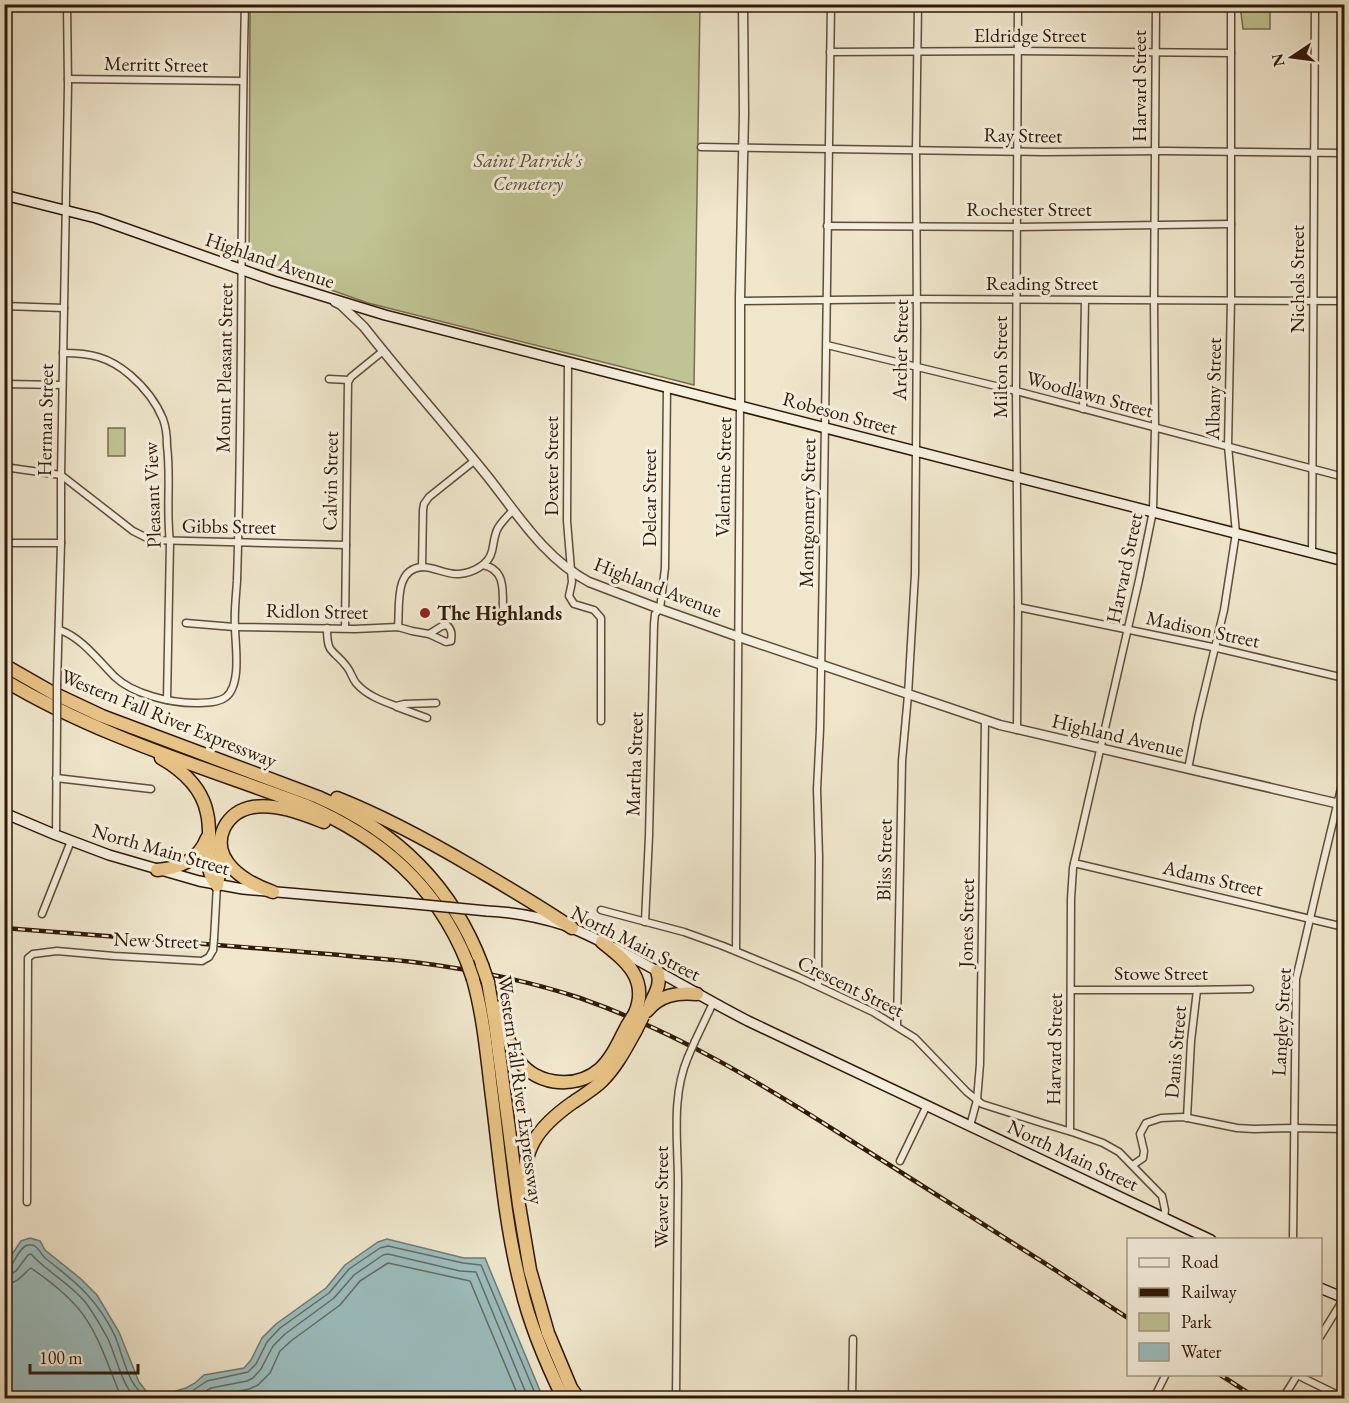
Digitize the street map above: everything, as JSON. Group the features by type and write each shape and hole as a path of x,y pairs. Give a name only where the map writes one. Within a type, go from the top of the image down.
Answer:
{"highway":[{"name":"Western Fall River Expressway","path":"4,665 52,693 102,716 337,806 387,836 435,880 481,950 491,983 531,1276 543,1320 571,1388 578,1398"},
{"name":"Western Fall River Expressway","path":"4,680 66,714 113,734 318,811 352,829 385,851 414,877 431,897 449,924 473,979 481,1016 515,1263 532,1326 563,1398"},
{"path":"113,734 162,759 186,777 203,800 208,814 209,872 217,885"},
{"path":"274,781 333,797 404,828 522,896 572,928"},
{"path":"217,885 225,825 235,814 247,808 262,806 308,816 385,851"},
{"path":"157,870 179,866 194,858 203,848 209,828"},
{"path":"221,842 225,858 235,871 249,881 273,892"},
{"path":"602,942 624,961 636,977 642,1013"},
{"path":"491,983 514,1054 525,1068 545,1080 570,1082 583,1079 596,1072 610,1058 659,986 657,971"},
{"path":"642,1013 666,996 683,993 697,994"},
{"path":"525,1244 524,1179 528,1155 535,1140 550,1120 598,1084 610,1072 620,1057 631,1028"}],"main road":[{"name":"Highland Avenue","path":"4,195 96,218 327,297"},
{"name":"Robeson Street","path":"327,297 385,315 1344,561"},
{"name":"North Main Street","path":"4,813 109,855 217,885 273,892 487,910 531,916 572,928 748,1021 1209,1238"},
{"path":"1322,1289 1344,1298"}],"street":[{"name":"Herman Street","path":"56,835 68,79 67,4"},
{"name":"Mount Pleasant Street","path":"167,700 186,703 217,701 226,697 232,689 235,676 245,4"},
{"name":"Valentine Street","path":"736,951 743,4"},
{"name":"Montgomery Street","path":"818,986 817,789 831,4"},
{"name":"Archer Street","path":"908,695 915,574 918,4"},
{"name":"Milton Street","path":"1017,730 1018,4"},
{"name":"Harvard Street","path":"1070,1131 1071,899 1074,863 1153,511 1156,4"},
{"name":"Albany Street","path":"1188,769 1224,610 1236,533 1228,446 1231,4"},
{"name":"Nichols Street","path":"1312,553 1315,4"},
{"name":"Eldridge Street","path":"830,52 1231,53"},
{"name":"Merritt Street","path":"68,79 243,81"},
{"name":"Ray Street","path":"701,147 1017,152 1344,153"},
{"name":"Rochester Street","path":"827,226 1018,227 1231,224"},
{"name":"Highland Avenue","path":"327,297 341,305 363,325 543,546 579,577 739,637 1017,730 1341,805"},
{"name":"Reading Street","path":"740,301 826,299 1344,301"},
{"path":"1083,409 1085,300"},
{"path":"4,306 64,308"},
{"name":"Woodlawn Street","path":"826,345 1016,391 1344,477"},
{"path":"329,379 349,380 383,351"},
{"name":"Pleasant View","path":"63,353 81,353 100,357 116,364 143,387 155,402 164,420 170,542 167,700"},
{"name":"Dexter Street","path":"568,362 567,521 572,582 569,596 574,604 594,610 602,618 601,721"},
{"name":"Calvin Street","path":"345,628 349,380"},
{"path":"4,384 62,385"},
{"name":"Delcar Street","path":"660,609 665,568 667,387"},
{"path":"422,567 424,504 429,497 474,461"},
{"path":"4,467 61,475"},
{"name":"Gibbs Street","path":"61,475 143,537 151,540 346,545"},
{"path":"398,627 402,581 408,572 415,567 422,567 462,574 483,565 490,556 498,528 513,510"},
{"path":"4,543 61,543"},
{"path":"483,565 494,569 501,578 503,616"},
{"name":"Madison Street","path":"1018,607 1128,629 1344,678"},
{"name":"Martha Street","path":"645,922 654,624 655,614 660,609"},
{"name":"Ridlon Street","path":"186,623 234,627 398,627 429,634"},
{"path":"327,628 330,650 346,666 358,686 372,696 428,718"},
{"path":"60,630 70,634 117,679 139,692 167,700"},
{"name":"Bliss Street","path":"897,1026 902,761 908,695"},
{"path":"396,706 436,703"},
{"name":"Jones Street","path":"970,1126 977,1100 982,1013 985,720"},
{"name":"Langley Street","path":"1293,1238 1296,978 1319,880 1341,805 1344,776"},
{"path":"56,778 151,789"},
{"path":"42,914 71,841"},
{"name":"Adams Street","path":"1074,863 1344,927"},
{"name":"New Street","path":"27,1202 28,958 43,951 64,951 202,962 213,950 217,885"},
{"name":"Crescent Street","path":"601,910 684,932 736,951 873,1012 915,1038 967,1092 987,1107 1070,1131 1103,1143 1119,1152 1162,1196 1164,1218"},
{"name":"Stowe Street","path":"1071,990 1250,989"},
{"name":"Danis Street","path":"1187,1118 1191,1041 1197,990"},
{"name":"Weaver Street","path":"676,1398 678,1088 682,1071 713,1003"},
{"path":"900,1161 927,1105"},
{"path":"1133,1166 1143,1158 1144,1151 1140,1134 1146,1124 1161,1118 1187,1118 1237,1128 1344,1129"},
{"path":"1322,1334 1344,1298"},
{"path":"853,1339 852,1398 866,1398"},
{"path":"1154,1398 1165,1376"},
{"path":"1283,1398 1296,1376"},
{"path":"1299,1376 1344,1398"}],"green space":[{"name":"Saint Patrick's Cemetery","path":"250,5 700,5 694,385 368,303 249,261"},
{"path":"1240,5 1270,5 1270,29 1243,29"},
{"path":"108,428 125,428 125,456 108,456"}],"water":[{"path":"30,1238 40,1241 45,1250 97,1295 119,1332 139,1382 146,1391 156,1394 166,1394 186,1388 204,1375 244,1368 251,1360 262,1338 276,1324 326,1288 345,1265 378,1242 387,1239 464,1258 485,1258 543,1398 5,1398 5,1265 21,1241"}],"railway":[{"path":"4,928 413,962 497,976 580,998 685,1043 752,1080 1127,1317"},
{"path":"1222,1376 1256,1398"}],"place":[{"name":"The Highlands","path":"425,613"}]}
